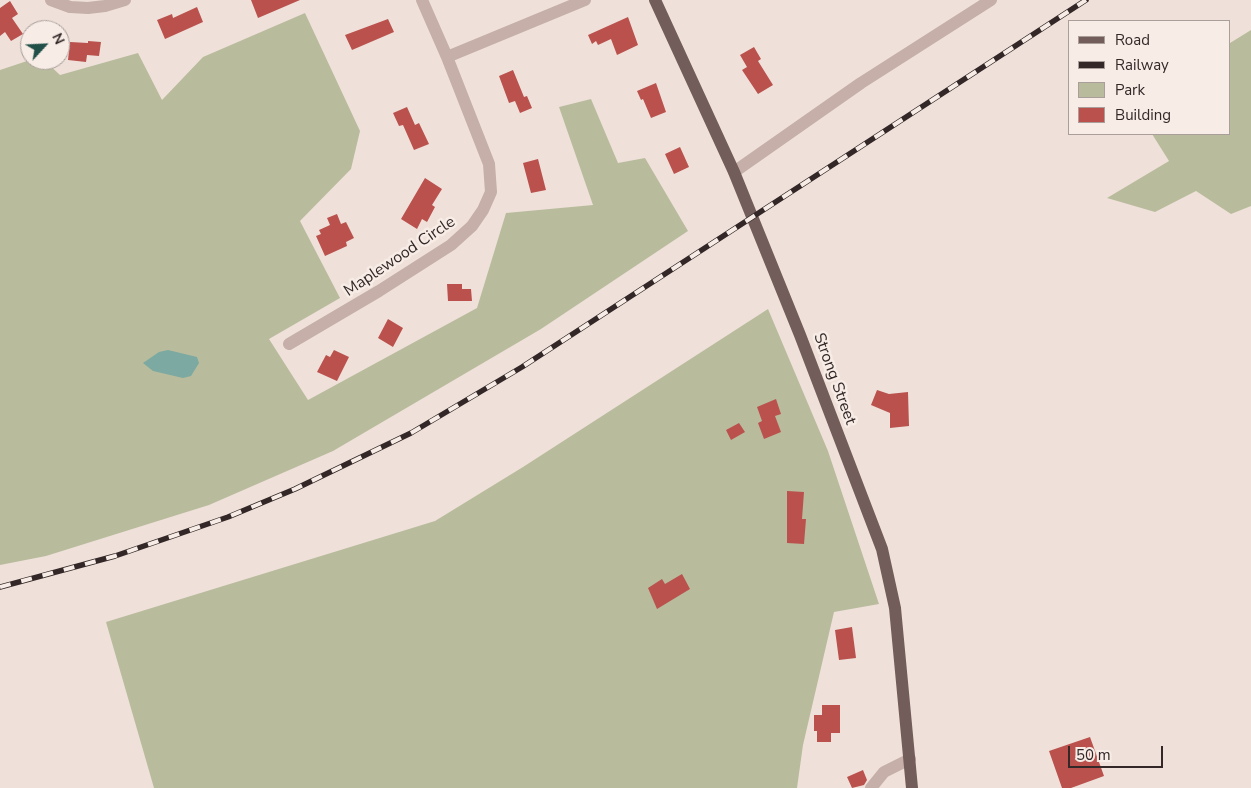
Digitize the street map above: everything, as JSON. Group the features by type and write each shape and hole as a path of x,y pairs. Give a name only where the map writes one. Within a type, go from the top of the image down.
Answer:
{"main road":[{"name":"Strong Street","path":"655,0 734,172 800,335 882,549 895,608 912,788"}],"street":[{"path":"51,0 70,7 88,8 105,6 125,0"},
{"name":"Maplewood Circle","path":"289,344 379,292 451,245 472,226 483,210 491,192 489,164 448,57 422,0"},
{"path":"448,57 585,0"},
{"path":"734,172 861,84 991,0"},
{"path":"871,788 884,772 910,758"}],"green space":[{"path":"305,13 360,131 351,169 300,221 340,298 269,339 308,400 477,308 506,213 593,205 559,107 591,99 618,163 645,158 688,231 541,329 333,451 209,505 46,556 0,565 0,70 20,63 20,70 55,70 60,75 138,53 162,100 203,57"},
{"path":"1251,30 1251,206 1231,214 1196,191 1155,212 1107,198 1169,161 1153,135 1231,135 1231,42"},
{"path":"768,309 828,451 879,604 834,612 803,745 797,788 154,788 106,622 435,521 523,467"}],"water":[{"path":"168,350 197,357 199,363 191,376 183,378 153,371 143,363 159,352"}],"building":[{"path":"251,0 300,0 258,18"},
{"path":"10,1 18,14 12,18 20,30 20,36 11,41 5,32 0,36 0,8"},
{"path":"197,7 203,22 165,39 157,20 172,14 173,18"},
{"path":"628,17 638,45 617,55 611,39 598,45 596,41 592,44 588,35"},
{"path":"388,19 394,32 352,50 345,35"},
{"path":"88,41 101,42 99,56 87,55 86,62 70,60 70,42 88,43"},
{"path":"754,47 761,59 758,61 773,85 758,94 742,70 747,67 740,55"},
{"path":"513,70 524,97 527,96 532,108 520,113 515,101 509,103 499,76"},
{"path":"656,83 666,112 651,118 643,99 641,100 637,91"},
{"path":"407,107 415,125 419,123 429,144 414,150 403,125 399,126 393,113"},
{"path":"680,147 689,167 674,174 665,154"},
{"path":"538,159 546,190 531,193 523,163"},
{"path":"425,178 442,189 432,205 435,207 427,222 422,219 417,229 401,219"},
{"path":"337,214 341,224 346,222 354,238 346,242 347,246 325,256 316,236 321,234 319,230 330,225 327,218"},
{"path":"447,284 462,284 462,289 471,289 472,301 448,301"},
{"path":"388,319 403,328 393,347 378,338"},
{"path":"334,350 349,357 337,381 317,372 326,355 330,357"},
{"path":"877,390 889,394 908,392 909,426 890,428 890,413 871,405"},
{"path":"776,399 781,414 775,416 781,432 764,439 758,423 762,421 757,407"},
{"path":"739,423 745,432 731,440 726,430"},
{"path":"787,491 804,492 802,519 806,519 804,544 787,543"},
{"path":"682,574 690,589 657,609 648,588 662,579 665,584"},
{"path":"852,627 856,658 839,660 835,630"},
{"path":"822,705 840,705 840,733 831,733 831,742 817,742 817,731 814,731 814,715 822,715"},
{"path":"1090,737 1104,776 1071,788 1062,788 1049,751"},
{"path":"863,770 867,780 864,785 852,788 847,777"}],"railway":[{"path":"0,587 115,556 228,517 295,489 411,433 522,367 1086,0"}]}
